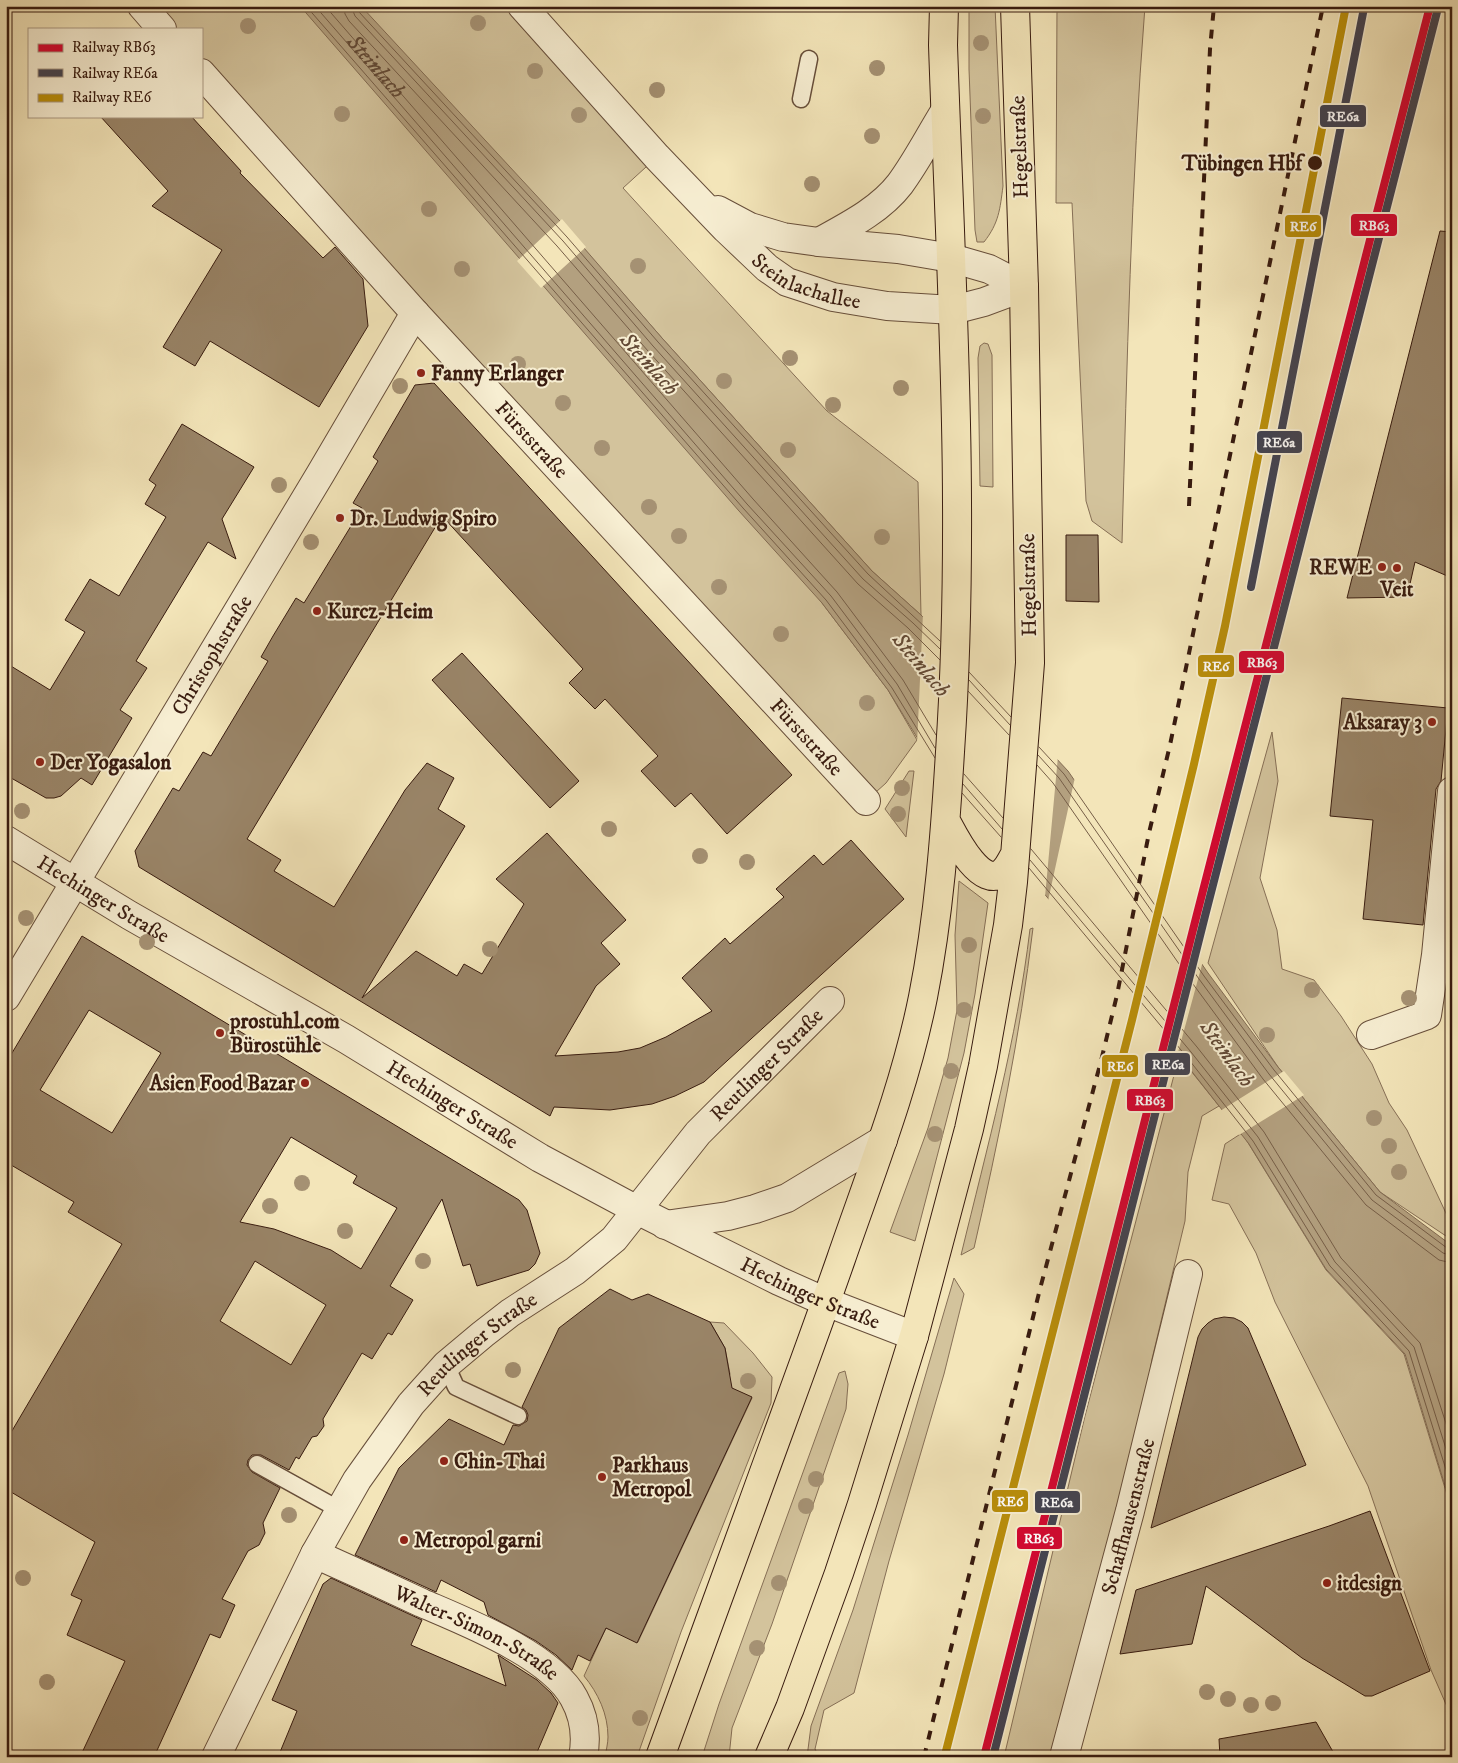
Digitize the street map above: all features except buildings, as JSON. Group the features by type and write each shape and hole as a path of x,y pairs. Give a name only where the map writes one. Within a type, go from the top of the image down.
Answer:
{"main road":[{"path":"660,1757 883,1140 913,1042 924,995 934,931 946,817 958,582 957,450 943,45 944,6"},
{"name":"Hegelstraße","path":"772,1755 839,1573 914,1336 971,1120 1001,969 1030,663 1024,287 1015,6"},
{"path":"946,817 965,854 979,871 984,875 992,876 1010,870"}],"street":[{"path":"142,6 161,28"},
{"name":"Steinlachallee","path":"522,6 658,157 748,251 767,268 787,282 833,297 887,306 953,310"},
{"name":"Fürststraße","path":"202,74 415,313 866,801"},
{"path":"819,242 858,220 876,207 900,184 945,111"},
{"name":"Steinlachallee","path":"690,190 714,208 750,227 783,237 898,249 951,258"},
{"path":"951,258 989,269 1024,287"},
{"path":"953,310 984,302 1024,287"},
{"name":"Christophstraße","path":"6,997 415,313"},
{"path":"1371,1035 1427,1016 1436,955 1452,791"},
{"name":"Hechinger Straße","path":"6,840 129,915 346,1039 540,1158 665,1225 763,1274 826,1302 914,1336"},
{"name":"Reutlinger Straße","path":"216,1757 315,1554 357,1480 411,1404 446,1365 510,1313 575,1271 614,1239 698,1133 830,1001"},
{"path":"665,1225 728,1216 787,1198 883,1140"},
{"name":"Schaffhausenstraße","path":"1064,1757 1130,1511 1188,1274"},
{"name":"Walter-Simon-Straße","path":"315,1554 523,1651 558,1678 574,1697 584,1722 585,1748 583,1757"},
{"path":"672,1725 677,1757"}],"lane":[{"path":"801,99 809,59"},
{"path":"446,1365 456,1387 518,1416"},
{"path":"257,1464 340,1510"}],"shaded area":[{"path":"142,6 522,6 657,157 623,188 827,411 918,482 921,615 872,571 571,234 822,603 888,690 917,740 886,783 866,801 202,74 202,28 161,28"},
{"path":"969,6 995,6 1003,186 996,222 984,242 977,242 975,230 969,69"},
{"path":"1057,6 1145,6 1133,207 1122,543 1092,521 1086,501 1072,203 1056,203"},
{"path":"984,343 988,344 992,355 993,487 980,486 978,358 980,346"},
{"path":"1272,732 1278,781 1260,878 1277,930 1282,969 1314,980 1341,1016 1372,1064 1389,1103 1407,1130 1452,1226 1452,1240 1380,1192 1278,1067 1208,963"},
{"path":"909,771 914,771 906,837 885,809"},
{"path":"959,881 988,903 975,994 964,1053 915,1241 890,1232 928,1128 948,1058 957,1010 955,935"},
{"path":"1033,928 1015,1049 983,1209 974,1248 961,1255 1000,1093 1017,1011 1030,929"},
{"path":"1179,1056 1219,1106 1202,1116 1188,1172 1185,1221 1152,1359 1142,1421 1056,1757 1004,1757 1085,1416"},
{"path":"1242,1133 1326,1270 1404,1354 1452,1511 1452,1718 1431,1670 1368,1486 1275,1302 1256,1253 1229,1204 1212,1200 1225,1144"},
{"path":"954,1278 964,1294 944,1374 889,1561 854,1693 824,1710 815,1749 819,1757 807,1757 811,1726 853,1610 908,1435"},
{"path":"710,1322 724,1323 753,1353 772,1377 771,1403 681,1632 637,1757 605,1757 608,1728 604,1712 594,1689 584,1676 606,1628 638,1642 752,1398 725,1385 730,1374 725,1348"},
{"path":"845,1371 848,1384 846,1409 772,1624 732,1728 729,1757 702,1757 719,1704 839,1373"}],"water":[{"name":"Steinlach","path":"300,6 361,6 571,233 662,338 872,571 948,642 1068,771 1208,973 1278,1067 1380,1192 1451,1245 1452,1509 1405,1354 1326,1269 1249,1144 1182,1059 1047,897 940,775 888,690 822,603 739,511"}],"pier":[{"path":"562,219 586,247 541,288 517,261"},
{"path":"923,613 1058,756 1045,897 938,777 917,745"},
{"path":"1075,777 1203,961 1177,1056 1048,901"},
{"path":"1284,1071 1304,1095 1239,1135 1220,1111"}],"railway":[{"path":"1189,506 1210,49 1214,6"},
{"path":"924,1757 1040,1289 1117,995 1149,833 1170,745 1323,6"}],"rail line":[{"name":"RE6","path":"945,1755 1132,1020 1194,764 1225,626 1346,6"},
{"name":"RB63","path":"984,1757 1197,914 1430,6"},
{"name":"RE6a","path":"1251,587 1364,8"},
{"name":"RE6a","path":"993,1757 1205,916 1438,8"}],"place":[{"name":"Tübingen Hbf","path":"1315,163"},
{"name":"Fanny Erlanger","path":"421,373"},
{"name":"Dr. Ludwig Spiro","path":"340,518"},
{"name":"REWE","path":"1382,567"},
{"name":"Veit","path":"1397,568"},
{"name":"Kurcz-Heim","path":"317,611"},
{"name":"Aksaray 3","path":"1432,722"},
{"name":"Der Yogasalon","path":"40,762"},
{"name":"prostuhl.com Bürostühle","path":"220,1033"},
{"name":"Asien Food Bazar","path":"305,1083"},
{"name":"Chin-Thai","path":"444,1461"},
{"name":"Parkhaus Metropol","path":"602,1477"},
{"name":"Metropol garni","path":"404,1540"},
{"name":"itdesign","path":"1327,1583"}]}
